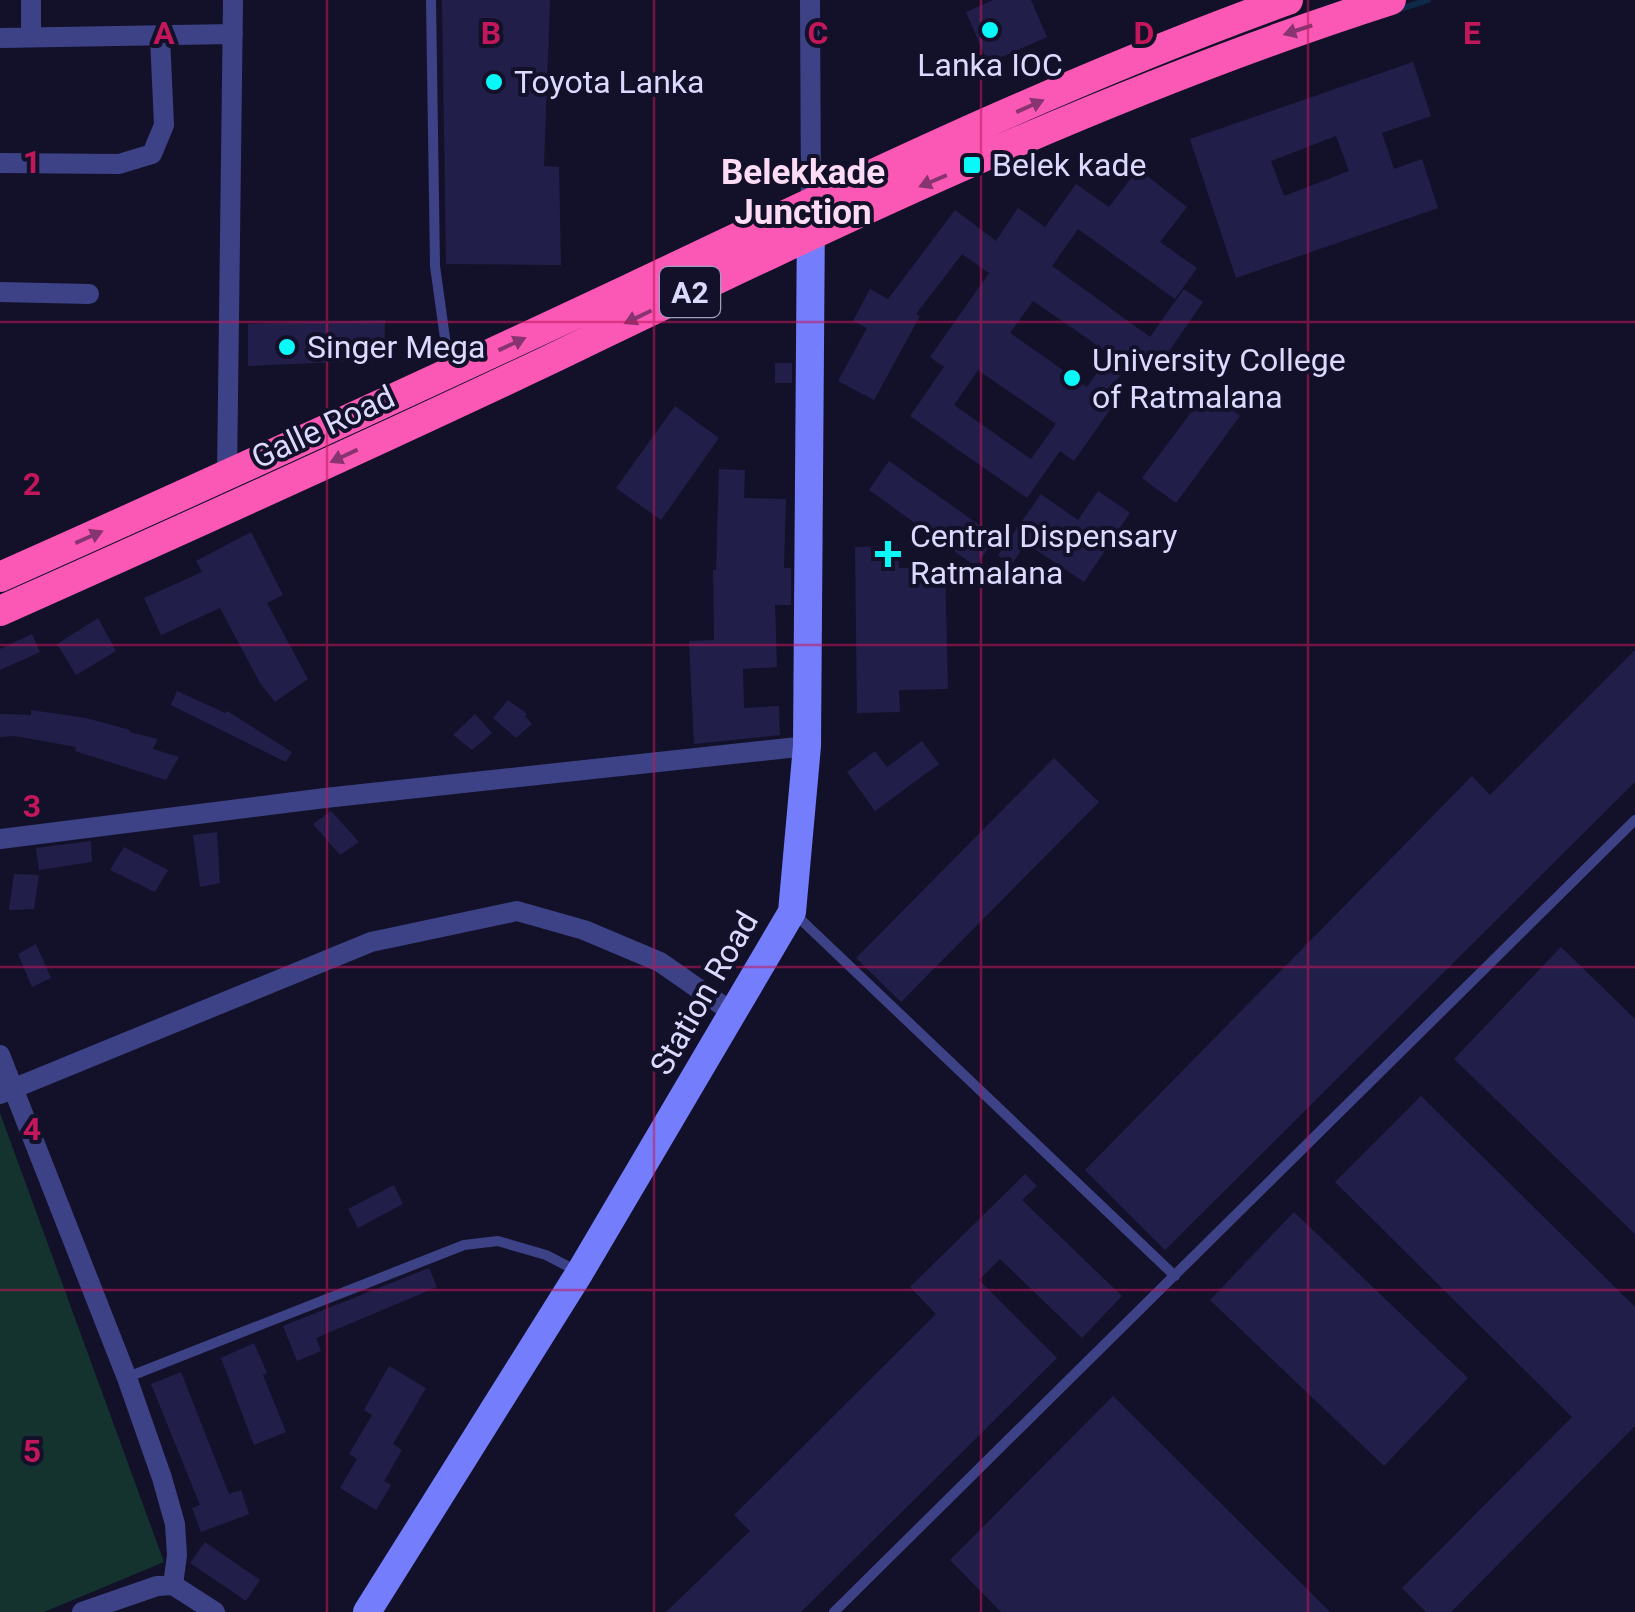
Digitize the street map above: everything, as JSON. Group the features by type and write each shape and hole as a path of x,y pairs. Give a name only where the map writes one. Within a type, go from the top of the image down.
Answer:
{"highway":[{"name":"Galle Road","path":"0,611 445,409 812,218 1178,40 1288,0"},
{"name":"Galle Road","path":"0,577 450,374 812,218 1193,68 1391,0"}],"street":[{"path":"30,0 31,37"},
{"path":"226,476 233,0"},
{"path":"810,0 812,218"},
{"path":"0,38 233,34"},
{"path":"0,163 119,164 152,154 164,125 160,36"},
{"name":"Station Road","path":"367,1612 580,1272 792,912 807,746 812,218"},
{"path":"0,292 89,294"},
{"path":"0,839 325,798 807,746"},
{"path":"6,1091 371,942 516,911 584,930 660,962 733,1013"},
{"path":"0,1055 6,1091 127,1378 175,1524 177,1555 173,1585"},
{"path":"82,1612 157,1586 173,1585 215,1612"}],"lane":[{"path":"431,0 434,266 450,374"},
{"path":"834,1612 1635,820"},
{"path":"792,912 1175,1276"},
{"path":"127,1378 464,1244 498,1241 546,1255 580,1272"}],"green space":[{"path":"0,1113 164,1562 44,1612 0,1612"}],"building":[{"name":"Toyota Lanka","path":"442,0 550,0 544,166 559,167 561,265 446,264"},
{"path":"993,0 1031,0 1047,37 988,63 966,12"},
{"path":"1413,62 1431,116 1382,133 1394,169 1422,159 1438,208 1236,278 1190,139","holes":["1336,136 1349,171 1284,196 1271,161"]},
{"path":"1138,169 1187,207 1160,242 1197,268 1175,299 1078,229 1052,266 1150,337 1184,289 1203,302 1158,367 1137,352 1112,387 1121,394 1074,461 1060,451 1027,498 910,416 944,367 930,357 989,273 962,254 916,314 920,316 874,400 838,381 867,328 853,321 870,289 888,299 955,210 996,241 1018,208 1045,227 1076,184 1109,207","holes":["1033,301 1110,354 1087,387 1010,333","978,370 1056,424 1031,459 954,405"]},
{"path":"385,320 384,360 248,366 248,324"},
{"path":"775,363 792,363 792,383 775,383"},
{"path":"1207,391 1240,416 1176,503 1142,478"},
{"path":"675,406 719,438 661,520 616,488"},
{"path":"889,461 996,537 978,563 971,563 869,490"},
{"path":"719,469 745,470 744,498 786,499 784,568 791,568 791,605 775,605 777,667 743,669 744,708 779,706 780,735 694,744 689,641 714,640 713,570"},
{"path":"1098,491 1130,513 1084,582 1026,543 1011,565 998,555 1041,494 1078,520"},
{"path":"251,532 283,595 267,603 308,679 275,702 260,683 220,608 161,635 144,598 202,572 196,561"},
{"path":"898,546 899,568 945,567 948,689 899,690 900,712 857,713 855,547"},
{"path":"98,618 116,651 76,675 57,644"},
{"path":"32,634 40,652 0,670 0,649"},
{"path":"1635,650 1635,782 1165,1250 1085,1170 1472,776 1490,795"},
{"path":"177,691 227,711 292,752 286,762 171,705"},
{"path":"508,700 527,714 532,724 516,738 493,718"},
{"path":"31,710 86,718 130,730 158,739 153,749 179,757 166,780 75,751 76,747 0,737 0,714 31,715"},
{"path":"475,714 492,733 472,750 453,735"},
{"path":"922,741 939,764 875,811 847,772 875,751 887,767"},
{"path":"1054,758 1099,802 901,1002 856,958"},
{"path":"331,811 359,842 340,855 313,824"},
{"path":"217,832 220,883 200,887 193,835"},
{"path":"91,841 92,862 39,870 36,848"},
{"path":"124,847 168,870 155,892 110,870"},
{"path":"14,874 39,875 34,909 9,910"},
{"path":"36,944 51,978 32,987 18,954"},
{"path":"1561,947 1635,1019 1635,1234 1454,1059"},
{"path":"1421,1096 1635,1307 1635,1426 1451,1612 1426,1612 1402,1588 1572,1417 1335,1182"},
{"path":"1025,1174 1037,1186 1022,1200 1122,1296 1082,1338 1000,1259 979,1280 1057,1358 801,1612 666,1612 750,1531 734,1515 936,1314 910,1287"},
{"path":"394,1185 403,1204 358,1228 348,1209"},
{"path":"1294,1212 1468,1378 1384,1466 1210,1300"},
{"path":"429,1268 437,1287 316,1338 321,1351 297,1361 283,1326"},
{"path":"254,1343 286,1432 254,1445 221,1358"},
{"path":"389,1366 426,1388 393,1444 402,1450 384,1481 391,1485 376,1510 340,1488 357,1459 349,1454 372,1415 364,1410"},
{"path":"181,1372 229,1494 241,1490 249,1514 201,1532 192,1508 200,1505 151,1384"},
{"path":"1113,1396 1330,1612 1001,1612 950,1560"},
{"path":"205,1542 260,1580 246,1601 190,1563"}],"waterway":[{"path":"1397,10 1428,0"}],"place":[{"name":"Lanka IOC","path":"990,30"},
{"name":"Toyota Lanka","path":"494,82"},
{"name":"Belek kade","path":"972,165"},
{"name":"Singer Mega","path":"287,347"},
{"name":"University College of Ratmalana","path":"1072,378"},
{"name":"Central Dispensary Ratmalana","path":"888,554"}],"district":[{"name":"Belekkade Junction","path":"803,192"}]}
